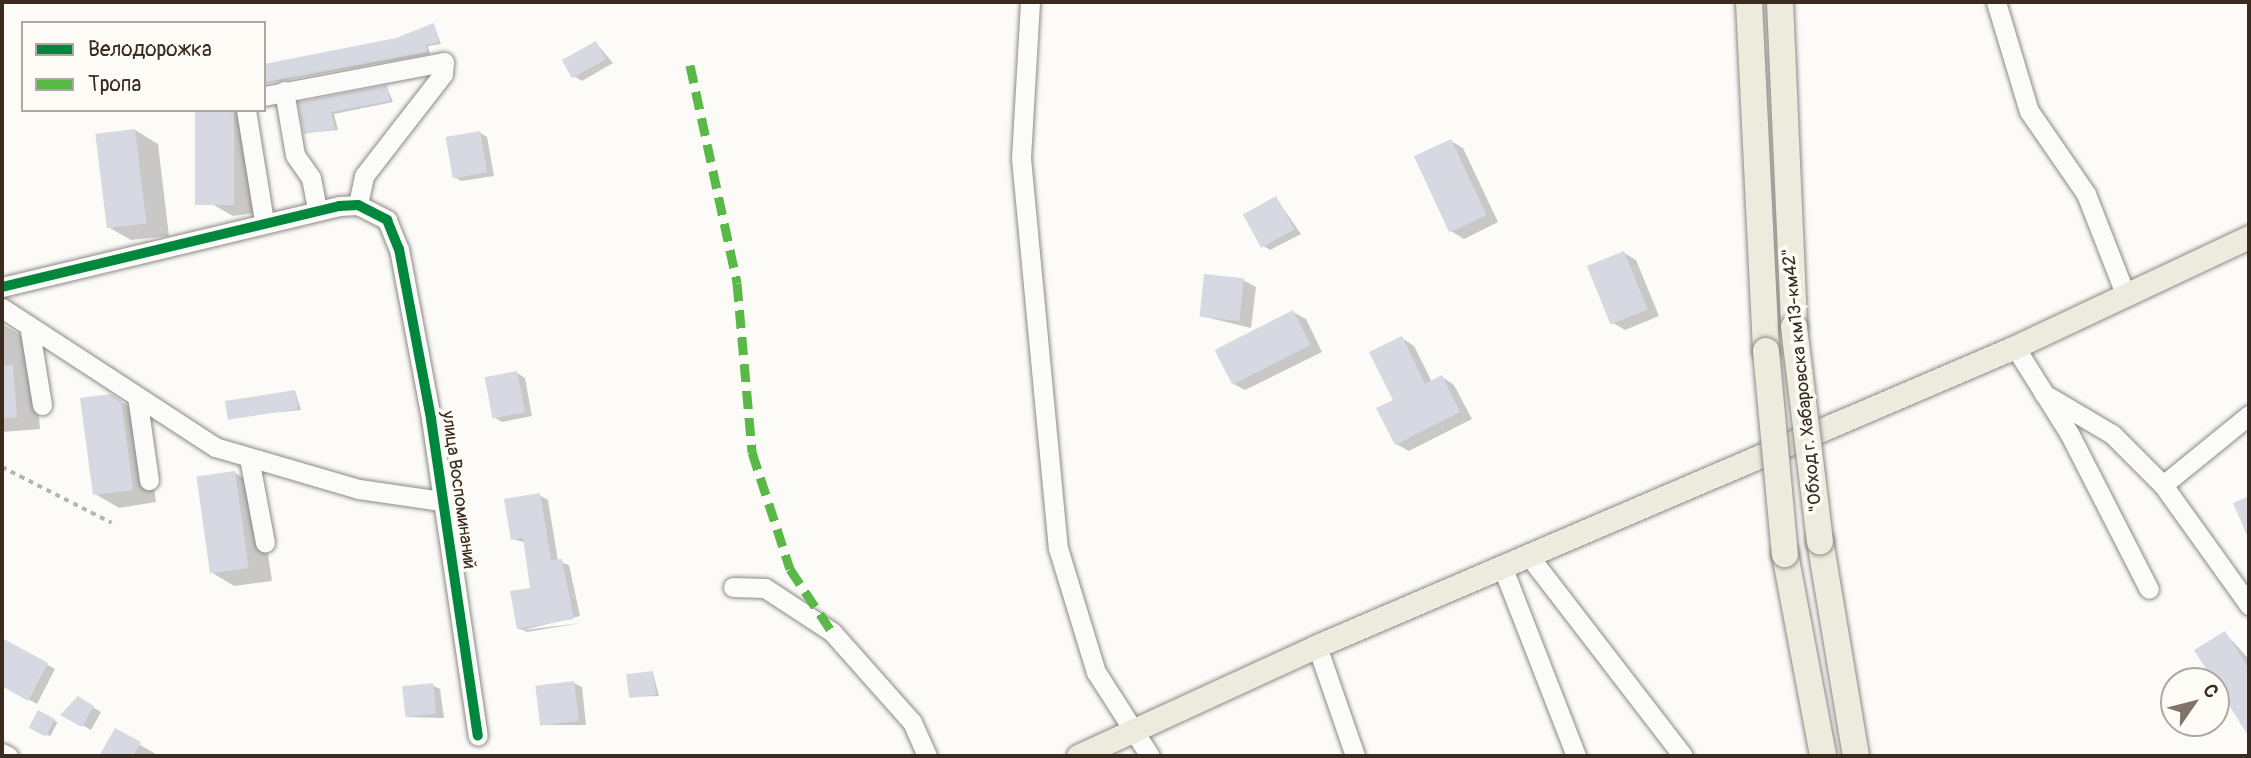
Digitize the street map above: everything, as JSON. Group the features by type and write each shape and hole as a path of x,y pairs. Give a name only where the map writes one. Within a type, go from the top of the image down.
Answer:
{"highway":[{"name":"\"Обход г. Хабаровска км13-км42\"","path":"1749,2 1766,351 1785,554 1823,756"},
{"name":"\"Обход г. Хабаровска км13-км42\"","path":"1780,2 1794,327 1820,541 1856,756"}],"main road":[{"path":"1078,756 1138,731 1317,646 2015,347 2249,237"}],"street":[{"path":"1030,2 1021,158 1058,548 1096,672 1138,731 1150,756"},
{"path":"1996,2 2029,111 2086,194 2126,296"},
{"path":"2,287 264,221 358,205 364,176 443,74 444,62 266,96"},
{"path":"284,91 295,155 310,178 317,210"},
{"path":"247,112 264,221"},
{"name":"улица Воспоминаний","path":"358,205 387,220 399,249 478,736"},
{"path":"2,308 30,331 215,447 359,489 441,501"},
{"path":"30,331 42,405"},
{"path":"2015,347 2044,394 2149,589"},
{"path":"2044,394 2112,434 2164,485 2249,605"},
{"path":"137,397 149,480"},
{"path":"2164,485 2249,415"},
{"path":"249,458 265,543"},
{"path":"1528,556 1683,756"},
{"path":"1502,566 1576,756"},
{"path":"733,587 765,588 832,632 912,722 927,756"},
{"path":"1317,646 1355,756"},
{"path":"2,753 8,756"}],"path":[{"path":"2,467 112,523"}],"building":[{"path":"434,23 439,42 426,45 427,52 266,83 266,64 396,38"},
{"path":"596,41 606,59 572,78 562,60"},
{"path":"387,85 390,101 331,112 335,129 304,134 298,102"},
{"path":"195,112 234,112 234,205 195,205"},
{"path":"135,129 147,223 107,228 95,134"},
{"path":"480,131 487,172 453,178 446,137"},
{"path":"1451,139 1486,215 1449,232 1414,156"},
{"path":"1276,196 1294,229 1261,248 1243,214"},
{"path":"1624,251 1648,309 1611,324 1587,266"},
{"path":"1204,274 1244,278 1239,321 1200,317"},
{"path":"1293,310 1311,345 1232,385 1215,350"},
{"path":"1402,336 1425,384 1442,375 1460,412 1395,445 1376,408 1393,400 1369,352"},
{"path":"13,365 17,417 2,418 2,366"},
{"path":"517,371 525,412 493,419 485,377"},
{"path":"295,390 298,409 228,420 225,401"},
{"path":"111,394 121,400 133,490 93,495 80,398"},
{"path":"235,471 249,568 210,573 196,476"},
{"path":"540,493 551,560 562,559 574,619 517,629 510,591 530,588 523,538 511,540 504,499"},
{"path":"2249,496 2249,540 2233,503"},
{"path":"2225,631 2249,669 2249,737 2230,707 2230,667 2205,667 2194,650"},
{"path":"2,638 48,663 28,701 2,686"},
{"path":"653,671 656,695 629,698 626,674"},
{"path":"574,681 579,721 540,725 535,686"},
{"path":"433,683 436,714 405,717 402,686"},
{"path":"78,696 94,706 82,727 60,715"},
{"path":"38,710 55,719 45,737 29,728"},
{"path":"115,728 141,742 133,756 99,756"}],"marked path":[{"path":"690,65 737,283 752,452 790,569 832,632"}],"cycle path":[{"path":"2,287 339,206 358,205 387,220 399,249 431,419 478,736"}]}
